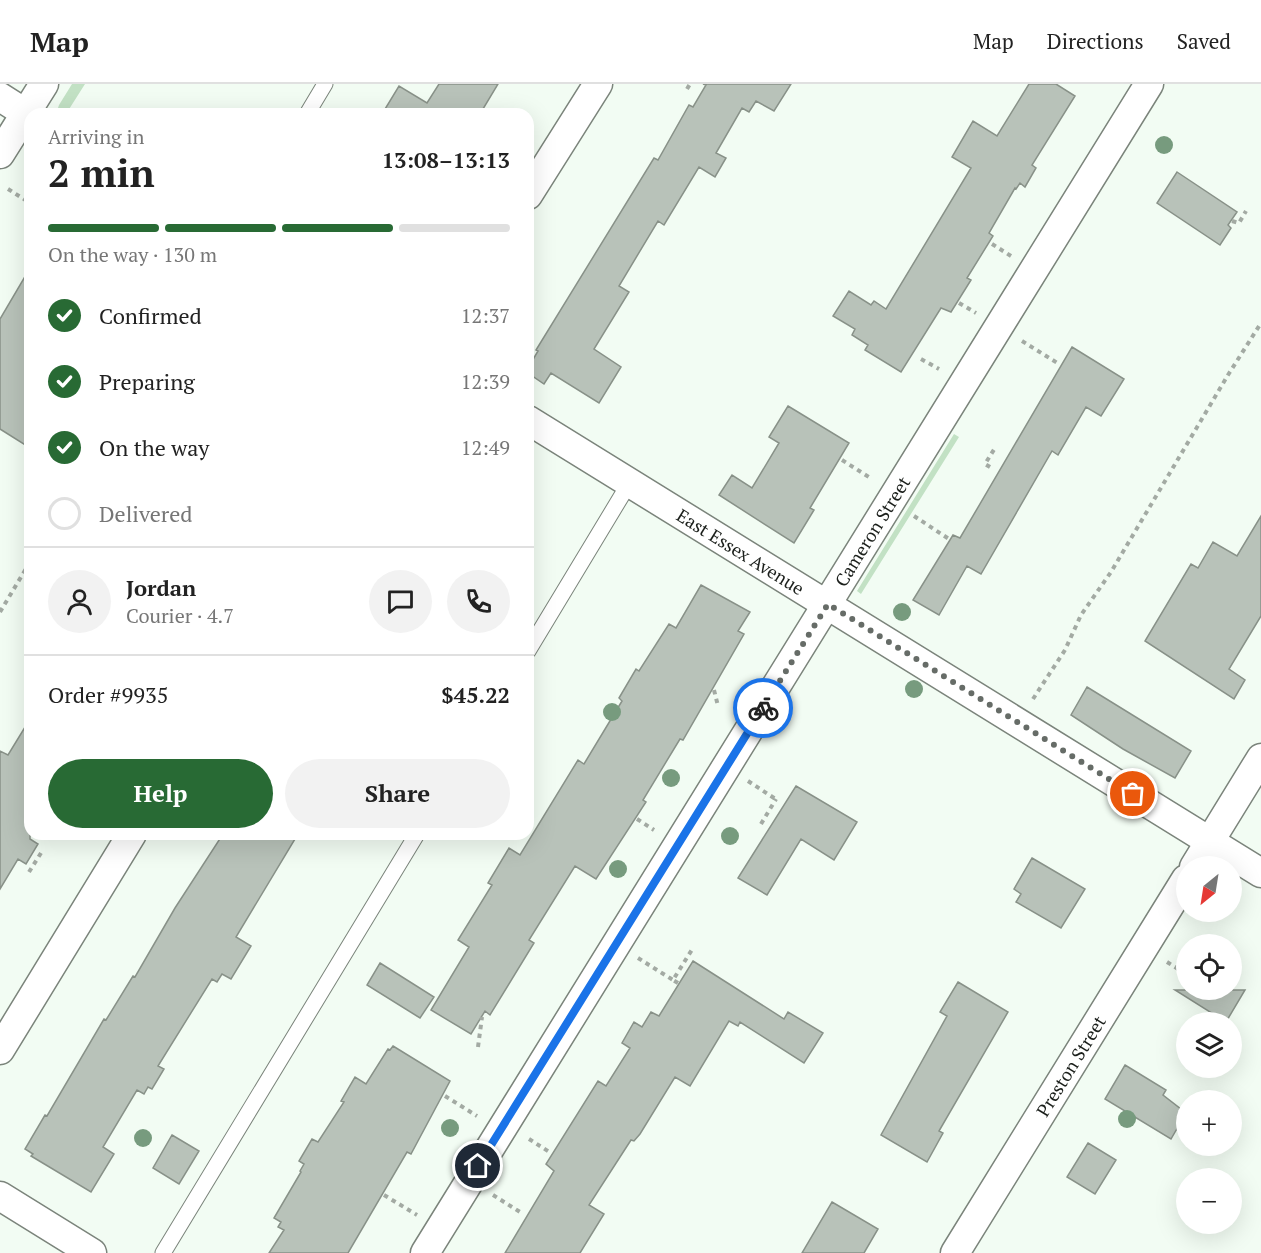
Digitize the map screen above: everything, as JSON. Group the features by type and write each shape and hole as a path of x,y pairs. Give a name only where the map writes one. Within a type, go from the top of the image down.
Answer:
{"street":[{"path":"31,108 44,84"},
{"path":"534,185 598,84"},
{"name":"Cameron Street","path":"425,1253 1149,84"},
{"path":"0,97 24,112"},
{"path":"0,154 24,120"},
{"name":"East Essex Avenue","path":"534,424 1261,873"},
{"path":"1201,856 1261,758"},
{"path":"0,1050 128,840"},
{"name":"Preston Street","path":"955,1253 1176,895"},
{"path":"0,1196 92,1253"}],"lane":[{"path":"311,108 325,84"},
{"path":"534,641 630,483"},
{"path":"163,1253 413,840"}],"path":[{"path":"687,89 690,84"},
{"path":"8,189 24,199"},
{"path":"1232,222 1239,223 1246,211"},
{"path":"992,244 1012,256"},
{"path":"958,303 977,313"},
{"path":"1018,723 1065,650 1082,615 1111,572 1261,323"},
{"path":"1027,345 1059,364"},
{"path":"921,359 941,371"},
{"path":"990,467 985,464 995,448"},
{"path":"842,460 873,480"},
{"path":"919,519 949,539"},
{"path":"0,612 24,572"},
{"path":"714,690 718,706"},
{"path":"742,777 777,799 761,824"},
{"path":"637,819 655,831"},
{"path":"29,872 41,853"},
{"path":"673,980 693,948"},
{"path":"633,955 678,983"},
{"path":"1167,962 1176,968"},
{"path":"478,1047 482,1017"},
{"path":"445,1096 473,1113"},
{"path":"528,1139 551,1153"},
{"path":"384,1195 418,1215"},
{"path":"494,1195 520,1212"}],"green space":[{"path":"72,84 85,84 70,108 58,108"},
{"path":"954,434 959,437 861,594 857,591"}],"building":[{"path":"439,84 498,84 484,108 386,108 399,86 427,103"},
{"path":"703,84 791,84 774,111 756,101 749,112 742,108 716,153 726,158 715,177 699,167 664,225 658,221 619,286 629,292 594,349 621,367 599,403 551,373 544,384 534,377 534,358 538,351 536,350 654,158 658,160 689,105 693,107 706,85"},
{"path":"1029,84 1056,84 1075,96 1032,165 1036,168 1025,187 1020,183 1015,188 989,233 993,236 967,278 971,280 951,312 941,308 901,372 865,350 868,345 852,335 855,329 833,316 849,291 871,305 874,301 886,309 971,168 952,157 973,121 997,136"},
{"path":"1177,172 1237,212 1228,225 1231,228 1220,245 1157,203"},
{"path":"24,278 24,444 0,429 0,319"},
{"path":"1072,347 1124,379 1101,416 1086,407 1058,455 1052,451 981,574 967,566 939,615 913,600 953,535 960,538"},
{"path":"788,406 849,443 810,508 814,510 794,543 719,495 732,475 752,488 779,443 769,437"},
{"path":"1261,516 1261,616 1229,669 1245,680 1234,699 1145,641 1191,564 1198,568 1213,542 1237,556"},
{"path":"701,585 750,612 738,631 744,634 683,740 680,739 643,800 646,802 596,879 575,866 529,940 534,943 490,1015 485,1011 471,1034 431,1010 469,947 458,940 492,885 488,883 509,848 520,855 529,840 534,840 534,832 578,760 584,764 622,701 619,698 636,669 639,671 669,624 676,628"},
{"path":"1087,687 1191,751 1175,778 1123,749 1071,715"},
{"path":"24,729 24,840 32,840 38,844 26,864 18,859 0,889 0,751 8,755"},
{"path":"796,786 857,822 834,860 801,839 767,895 738,878"},
{"path":"219,840 294,840 236,937 251,946 231,979 222,974 217,982 212,979 158,1066 164,1069 152,1089 148,1087 144,1094 137,1090 103,1147 114,1154 91,1192 31,1156 33,1154 25,1149 104,1019 106,1020 133,976 135,977 175,908"},
{"path":"1032,858 1085,889 1061,928 1016,902 1021,894 1014,889"},
{"path":"693,961 784,1019 788,1012 823,1033 804,1063 740,1022 738,1026 729,1021 690,1086 675,1077 640,1134 634,1141 631,1140 589,1205 604,1214 580,1253 505,1253 554,1171 546,1164 598,1081 606,1086 630,1048 622,1043 634,1022 642,1027 651,1012 659,1016"},
{"path":"380,963 434,997 420,1018 367,985"},
{"path":"958,982 1008,1012 939,1131 943,1133 927,1162 881,1135 947,1016 940,1012"},
{"path":"1191,1000 1239,1000 1232,1012 1210,1012"},
{"path":"393,1046 450,1081 411,1154 407,1152 348,1253 269,1253 284,1230 278,1227 281,1222 274,1218 301,1172 304,1164 299,1161 312,1139 318,1142 344,1102 341,1101 355,1077 366,1084 388,1049 390,1050"},
{"path":"1125,1065 1166,1090 1163,1095 1176,1105 1176,1130 1171,1139 1105,1099"},
{"path":"172,1135 199,1151 179,1184 153,1168"},
{"path":"1088,1143 1116,1160 1095,1194 1067,1177"},
{"path":"832,1202 878,1229 864,1253 802,1253"}],"way so far":[{"path":"763,708 828,604 1133,794"}],"route":[{"path":"478,1166 763,708"}]}
